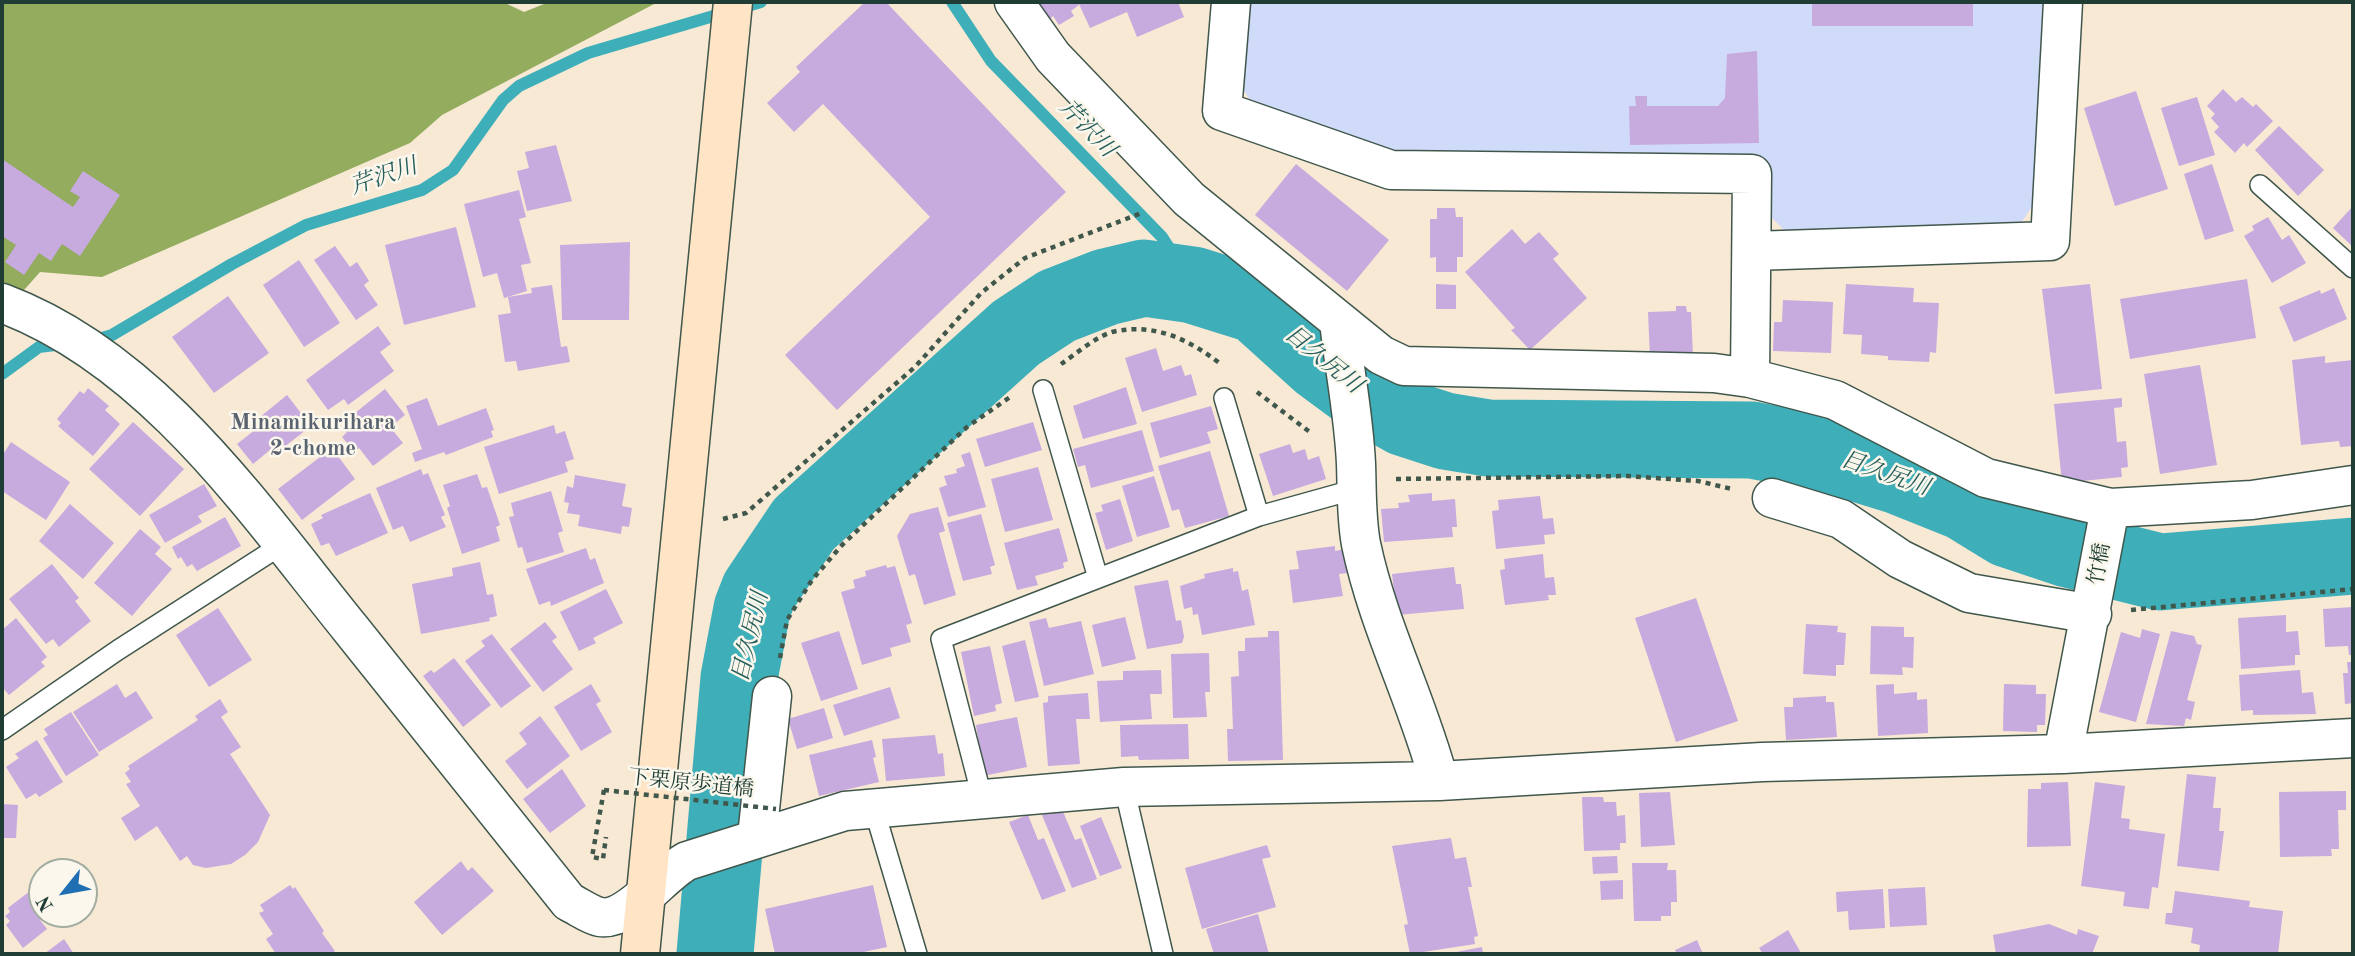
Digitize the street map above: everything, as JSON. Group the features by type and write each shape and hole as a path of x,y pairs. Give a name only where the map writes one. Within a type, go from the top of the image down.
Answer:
{"street":[{"path":"1014,2 1053,57 1188,200 1340,334 1404,366 1714,373 1750,378 1835,400 1986,478 2109,515 2252,500 2353,485"},
{"path":"1231,2 1222,111 1391,170 1752,174 1750,378"},
{"path":"1753,251 2050,241 2063,2"},
{"path":"640,954 732,14"},
{"path":"2,303 37,316 112,365 213,457 569,902 600,917 623,913 667,872 760,828 845,811 1124,787 1439,781 1762,762 2063,754 2353,738"},
{"path":"1340,334 1361,542 1371,583 1428,741 1439,781"},
{"path":"1772,498 1841,519 1899,559 1969,593 2092,611"},
{"name":"竹橋","path":"2063,754 2109,515"},
{"path":"760,828 772,696"}],"lane":[{"path":"2260,186 2353,268"},
{"path":"1043,390 1098,578"},
{"path":"1224,398 1259,516"},
{"path":"983,801 941,639 1356,476"},
{"path":"2,730 118,650 283,544"},
{"path":"1124,787 1163,954"},
{"path":"874,809 914,952"}],"path":[{"path":"721,519 746,513 757,504 915,367 981,293 1025,258 1115,222"},
{"path":"1356,476 1392,479 1627,476 1698,481 1772,498"},
{"path":"2092,611 2353,589"},
{"name":"下栗原歩道橋","path":"607,835 603,859 592,857 604,790 760,828"}],"shaded area":[{"path":"1249,2 2047,2 2032,207 2021,223 1786,232 1768,214 1766,161 1394,154 1254,106 1242,88"}],"green space":[{"path":"2,2 503,2 524,12 549,2 658,2 442,115 410,143 102,277 40,272 2,315"}],"building":[{"path":"865,2 886,2 1066,192 837,410 785,355 930,217 823,104 794,132 767,103 800,72 796,67"},
{"path":"1034,2 1077,2 1079,5 1071,11 1074,16 1059,25 1053,16 1050,19 1046,14 1043,16"},
{"path":"1078,2 1178,2 1184,17 1137,37 1127,12 1090,28"},
{"path":"1812,2 1973,2 1973,26 1812,26"},
{"path":"1757,51 1759,143 1630,145 1629,106 1636,106 1635,96 1647,96 1647,106 1718,106 1725,98 1727,54"},
{"path":"2223,89 2236,102 2242,97 2253,107 2256,104 2273,121 2247,147 2244,143 2235,153 2214,132 2219,127 2211,118 2215,114 2207,106"},
{"path":"2136,91 2168,189 2115,206 2084,108"},
{"path":"2197,97 2215,155 2179,166 2161,108"},
{"path":"2279,126 2324,170 2298,196 2255,150"},
{"path":"556,145 572,201 527,211 517,171 529,168 525,152"},
{"path":"2,159 73,207 80,197 70,191 83,171 120,195 80,256 62,244 51,261 39,253 24,275 5,262 16,245 2,236"},
{"path":"1296,164 1389,240 1347,291 1255,215"},
{"path":"2212,164 2234,231 2205,240 2184,174"},
{"path":"519,190 526,217 519,219 531,263 521,265 527,291 504,298 497,273 483,277 464,204"},
{"path":"2353,206 2353,247 2333,228"},
{"path":"1437,208 1455,208 1456,217 1463,217 1463,257 1457,257 1457,272 1436,272 1436,257 1430,258 1430,219 1437,219"},
{"path":"2268,217 2282,240 2289,235 2306,263 2272,283 2244,236 2254,230 2252,226"},
{"path":"456,227 476,307 404,325 385,245"},
{"path":"1512,229 1525,244 1539,232 1559,254 1553,259 1587,298 1530,350 1511,330 1515,328 1465,272"},
{"path":"630,242 629,320 562,320 560,245"},
{"path":"335,246 350,267 357,262 369,281 364,285 378,305 356,320 314,260"},
{"path":"299,260 340,323 304,347 263,285"},
{"path":"2247,279 2256,338 2130,359 2120,299"},
{"path":"1436,284 1456,285 1456,309 1436,309"},
{"path":"1846,284 1914,288 1913,302 1939,303 1936,353 1930,352 1929,362 1888,360 1888,356 1861,354 1862,335 1843,334"},
{"path":"2090,284 2102,389 2055,394 2042,289"},
{"path":"552,285 561,347 567,346 570,362 518,371 516,361 505,362 498,315 511,313 508,297 532,293 531,288"},
{"path":"2334,288 2347,319 2294,342 2279,307 2320,290 2321,294"},
{"path":"228,296 269,353 214,393 172,337"},
{"path":"1783,300 1833,302 1831,353 1773,351 1774,322 1782,322"},
{"path":"1676,306 1686,306 1687,312 1691,312 1693,356 1650,358 1648,312 1676,311"},
{"path":"378,326 391,344 380,352 394,371 348,405 344,399 328,410 306,380"},
{"path":"1156,348 1163,371 1181,365 1185,376 1191,374 1197,395 1142,412 1125,358"},
{"path":"2325,356 2325,363 2353,360 2353,446 2340,447 2339,441 2301,445 2292,360"},
{"path":"2200,365 2217,465 2160,474 2144,374"},
{"path":"1126,387 1137,424 1083,439 1073,406"},
{"path":"88,388 109,406 105,410 120,424 93,456 58,426 61,423 57,419 80,391 84,394"},
{"path":"385,389 405,415 390,427 403,443 373,466 359,448 355,452 342,437 347,432 344,428 353,421 350,417"},
{"path":"287,395 311,426 274,455 270,450 253,464 237,444 260,426 255,421"},
{"path":"427,398 438,426 486,408 494,430 491,431 493,437 446,455 444,452 415,462 412,453 422,449 406,406"},
{"path":"2122,398 2122,407 2114,408 2117,442 2126,441 2128,467 2121,468 2122,477 2062,483 2054,404"},
{"path":"1211,406 1218,429 1207,432 1211,443 1160,458 1150,423"},
{"path":"133,422 184,469 140,516 89,469"},
{"path":"1033,422 1042,450 985,467 976,439"},
{"path":"554,425 556,434 565,431 574,459 565,462 568,472 499,494 484,447"},
{"path":"1142,430 1154,471 1091,488 1085,465 1078,467 1073,449"},
{"path":"11,442 70,482 46,520 2,491 2,456"},
{"path":"1290,444 1293,453 1305,449 1308,460 1319,456 1326,479 1273,496 1259,454"},
{"path":"332,448 355,479 302,520 278,489"},
{"path":"1210,451 1229,516 1185,528 1179,509 1172,511 1158,466"},
{"path":"970,452 986,507 948,517 939,488 947,485 944,476 957,473 956,469 965,466 961,455"},
{"path":"1038,467 1053,520 1005,532 991,479"},
{"path":"421,469 423,475 428,473 445,515 441,517 446,527 410,542 403,526 393,530 376,488"},
{"path":"477,474 482,488 487,487 500,525 496,527 500,541 462,554 447,508 450,506 443,485"},
{"path":"575,475 626,484 622,506 632,508 629,527 622,526 621,534 578,526 580,515 567,513 569,503 564,502 567,486 573,488"},
{"path":"1154,476 1170,527 1137,537 1122,486"},
{"path":"204,484 217,506 198,516 202,522 165,543 149,515"},
{"path":"551,491 563,531 558,533 564,552 527,563 522,547 518,548 509,517 514,516 511,503"},
{"path":"370,493 388,533 336,556 329,543 321,546 311,524 323,518 321,515"},
{"path":"1432,493 1432,501 1455,499 1457,527 1452,527 1453,537 1384,542 1381,509 1399,508 1398,503 1410,502 1408,495"},
{"path":"1540,496 1543,519 1553,518 1555,534 1544,535 1545,544 1496,549 1492,511 1499,510 1498,500"},
{"path":"1120,499 1133,541 1106,550 1095,513 1103,511 1101,505"},
{"path":"70,504 114,543 83,579 39,541"},
{"path":"938,507 945,531 939,533 956,595 924,605 915,574 909,576 897,536 910,514"},
{"path":"981,514 995,565 990,567 992,574 963,581 947,523"},
{"path":"225,517 241,546 197,571 192,564 187,567 181,557 178,559 172,547"},
{"path":"1059,528 1068,561 1063,563 1064,568 1035,576 1038,585 1017,590 1004,543"},
{"path":"140,529 161,547 155,554 172,569 132,616 94,583"},
{"path":"1335,546 1335,551 1345,549 1348,573 1339,574 1343,596 1293,603 1289,570 1299,569 1296,551"},
{"path":"586,548 590,560 595,558 604,583 551,606 550,601 539,605 526,569"},
{"path":"1543,554 1545,578 1554,577 1556,595 1548,595 1549,600 1505,605 1500,570 1505,569 1504,559"},
{"path":"480,562 487,595 493,594 497,616 489,618 490,621 421,634 412,584 453,576 452,568"},
{"path":"52,564 79,598 75,601 91,621 59,647 53,639 46,644 9,599"},
{"path":"886,565 887,568 895,566 912,623 906,625 911,642 890,648 892,656 862,665 841,592 855,588 853,580 866,576 865,571"},
{"path":"1454,567 1456,584 1461,584 1464,609 1397,615 1392,574"},
{"path":"1233,568 1233,572 1238,571 1242,591 1248,589 1255,625 1202,635 1198,614 1193,615 1192,607 1184,609 1180,586 1205,578 1204,574"},
{"path":"1168,580 1176,621 1181,620 1184,637 1182,643 1147,649 1134,586"},
{"path":"606,589 623,623 593,638 596,643 579,651 560,612"},
{"path":"1696,598 1738,721 1676,742 1635,618"},
{"path":"2353,607 2353,655 2349,655 2348,646 2325,647 2323,609"},
{"path":"218,608 252,660 209,687 176,635"},
{"path":"2286,615 2286,632 2298,631 2300,655 2295,655 2295,665 2241,669 2238,618"},
{"path":"1125,617 1136,659 1102,667 1092,625"},
{"path":"16,618 47,657 41,662 45,666 9,695 2,687 2,630"},
{"path":"1046,618 1049,628 1081,621 1094,674 1044,686 1029,622"},
{"path":"545,622 557,637 552,641 573,669 543,692 510,649"},
{"path":"1806,624 1838,626 1837,632 1846,633 1844,665 1836,665 1836,676 1803,674"},
{"path":"1871,626 1904,627 1904,637 1914,637 1913,668 1902,667 1903,675 1870,674"},
{"path":"2142,629 2160,634 2136,722 2099,712 2121,632 2140,638"},
{"path":"839,631 858,689 821,701 801,643"},
{"path":"1268,631 1279,631 1283,760 1228,761 1227,729 1233,729 1231,677 1239,676 1238,651 1245,651 1245,638 1268,637"},
{"path":"2171,631 2194,636 2197,644 2202,645 2187,700 2195,702 2191,720 2186,718 2184,726 2146,724"},
{"path":"492,634 531,686 501,708 465,661 485,646 481,641"},
{"path":"1025,640 1039,697 1015,702 1002,646"},
{"path":"990,646 1002,703 995,705 996,711 974,716 961,652"},
{"path":"1209,653 1210,692 1205,692 1207,717 1173,718 1171,654"},
{"path":"454,658 491,705 463,727 423,676 431,670 434,673"},
{"path":"2347,662 2353,662 2353,703 2345,704 2343,673 2348,673"},
{"path":"1161,670 1162,694 1150,694 1152,719 1100,722 1097,681 1123,680 1123,671"},
{"path":"2300,670 2302,693 2313,692 2316,714 2253,715 2253,710 2241,711 2239,675"},
{"path":"117,684 125,698 136,691 153,718 99,752 73,712"},
{"path":"591,684 601,701 596,704 612,732 581,751 554,707"},
{"path":"1894,684 1894,694 1917,692 1917,700 1927,699 1928,733 1878,736 1876,685"},
{"path":"2004,684 2036,685 2036,694 2046,694 2045,725 2037,725 2037,732 2003,731"},
{"path":"890,687 900,718 844,736 833,705"},
{"path":"1088,693 1090,719 1076,719 1080,764 1048,766 1043,703 1048,702 1048,696"},
{"path":"1826,696 1826,702 1834,702 1837,737 1786,740 1784,707 1793,707 1793,698"},
{"path":"220,699 228,712 221,717 241,747 230,754 270,815 258,842 245,855 231,864 206,868 193,865 187,856 180,861 157,826 135,841 121,818 140,806 126,784 131,782 125,773 130,769 128,766 198,720 195,716"},
{"path":"824,708 833,738 797,749 788,719"},
{"path":"71,712 99,755 66,776 43,738 48,735 44,729"},
{"path":"540,716 570,756 527,789 505,761 527,744 519,733"},
{"path":"1017,717 1027,767 983,776 976,725"},
{"path":"1188,724 1189,759 1139,760 1138,756 1121,757 1120,725"},
{"path":"935,735 938,754 943,753 945,776 886,781 882,739"},
{"path":"37,740 63,782 39,797 36,793 26,799 6,767 19,758 15,754"},
{"path":"872,740 879,782 819,796 809,755"},
{"path":"562,769 586,806 550,833 523,799"},
{"path":"2187,774 2216,777 2213,808 2221,808 2219,831 2224,831 2219,871 2177,866"},
{"path":"2068,782 2071,846 2027,847 2028,789 2041,789 2041,783"},
{"path":"2095,782 2125,786 2121,818 2130,819 2129,829 2165,834 2158,888 2152,887 2149,909 2123,906 2125,892 2081,886"},
{"path":"2346,791 2346,810 2338,810 2339,849 2331,849 2332,856 2280,857 2279,792"},
{"path":"1670,792 1675,845 1641,847 1639,793"},
{"path":"1582,797 1603,797 1604,802 1616,802 1617,816 1625,815 1626,843 1620,843 1620,850 1584,851"},
{"path":"2,804 18,805 16,838 2,838"},
{"path":"1061,807 1075,840 1081,838 1097,879 1072,888 1042,815"},
{"path":"1028,815 1038,840 1044,838 1066,891 1042,900 1009,822"},
{"path":"1101,817 1122,868 1100,876 1080,826"},
{"path":"1451,838 1455,859 1466,857 1472,887 1468,887 1478,936 1474,937 1475,944 1410,954 1404,925 1408,924 1392,846"},
{"path":"1267,845 1271,857 1262,859 1276,907 1202,929 1185,868"},
{"path":"1617,856 1618,873 1593,874 1592,857"},
{"path":"461,861 468,871 472,867 494,891 442,935 414,902"},
{"path":"1632,863 1668,863 1667,870 1676,870 1677,902 1671,902 1671,916 1661,916 1661,921 1634,921"},
{"path":"1623,880 1623,899 1601,900 1600,881"},
{"path":"290,885 293,889 295,887 324,931 322,933 335,951 331,954 276,954 266,939 273,934 259,913 264,911 260,905"},
{"path":"873,885 887,947 854,954 775,954 765,909"},
{"path":"1925,887 1927,925 1890,927 1888,889"},
{"path":"1883,889 1885,928 1849,930 1848,911 1837,912 1836,892"},
{"path":"2175,891 2250,901 2249,907 2283,911 2278,954 2199,954 2200,945 2191,943 2193,928 2165,924 2166,913 2172,913"},
{"path":"28,893 28,928 47,929 23,948 6,925 10,921 5,916 10,912 8,908"},
{"path":"1258,914 1269,954 1214,954 1206,929"},
{"path":"2049,924 2077,935 2078,929 2099,936 2092,954 1996,954 1993,935"},
{"path":"1788,930 1801,953 1763,954 1759,948"},
{"path":"64,939 74,954 44,954"},
{"path":"1697,940 1703,954 1677,954 1675,950"},
{"path":"1482,947 1483,954 1451,954 1451,953"}],"waterway":[{"name":"芹沢川","path":"91,341 112,335 232,264 306,225 422,190 453,170 503,100 519,86 588,53 761,2"},
{"name":"芹沢川","path":"952,2 991,61 1162,237 1193,285"},
{"name":"目久尻川","path":"715,954 739,678 752,609 759,591 804,524 1016,333 1057,306 1106,287 1144,278 1193,285 1257,305 1320,362 1366,396 1405,418 1445,431 1488,438 1752,440 1834,456 1899,476 1964,502 2008,529 2068,549 2160,572 2353,556"},
{"name":"芹沢川","path":"2,374 39,347 63,344"}],"district":[{"name":"Minamikurihara 2-chome","path":"313,436"}]}
